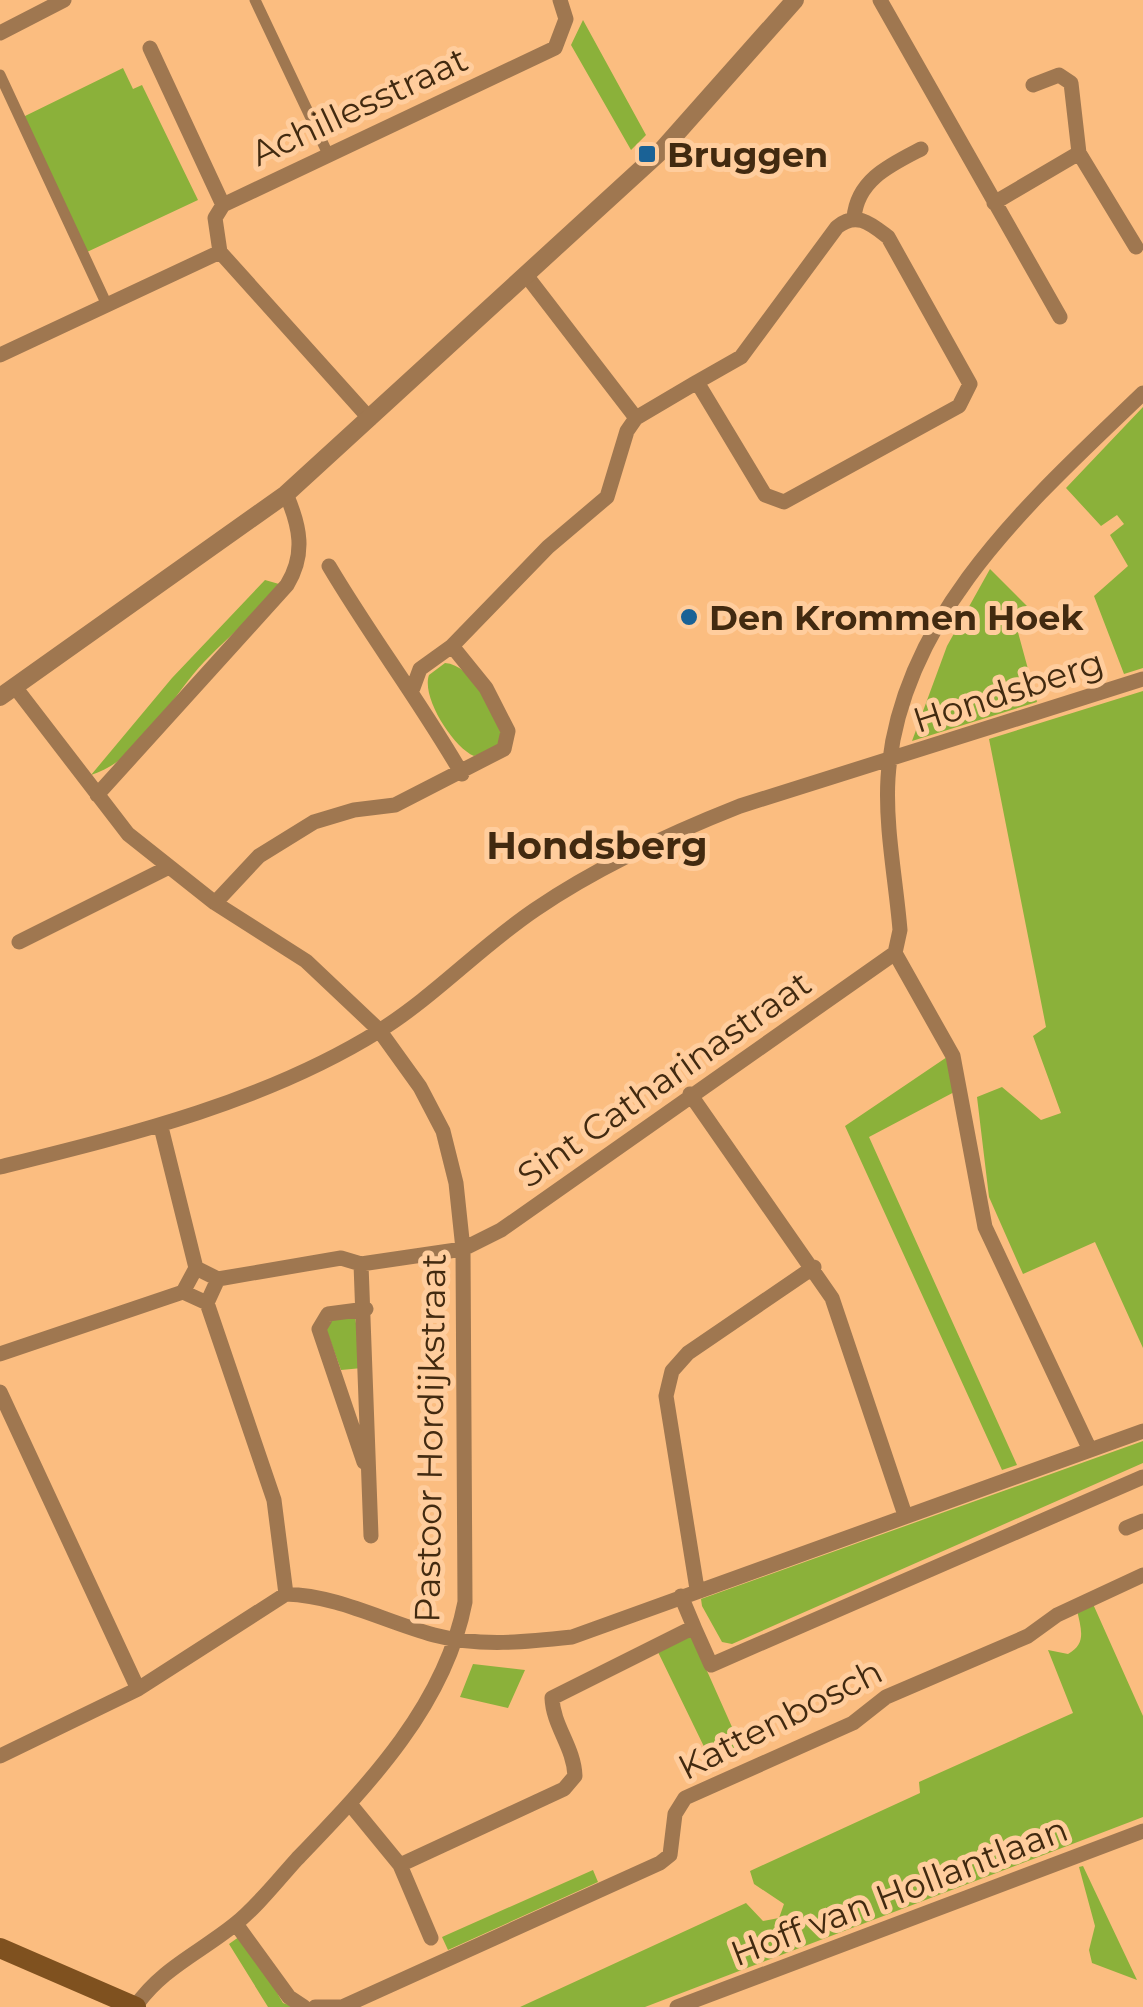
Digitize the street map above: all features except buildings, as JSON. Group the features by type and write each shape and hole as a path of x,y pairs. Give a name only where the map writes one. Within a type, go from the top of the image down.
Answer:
{"main road":[{"path":"0,1948 136,2007"}],"street":[{"path":"0,33 64,0"},
{"path":"255,0 328,154"},
{"name":"Achillesstraat","path":"220,252 215,218 223,205 555,48 566,19 560,0"},
{"path":"8,692 286,494 661,151 795,0"},
{"path":"880,0 1060,317"},
{"path":"150,48 223,205"},
{"path":"1033,85 1059,75 1071,82 1080,153 1136,248"},
{"path":"0,76 106,305"},
{"path":"854,218 855,204 878,172 921,150"},
{"path":"994,203 1080,153"},
{"path":"412,688 420,669 452,646 548,547 607,497 614,487 627,431 636,418 697,382 741,357 836,227 854,218 867,221 888,237 966,374 970,392 965,402 795,500 784,502 765,496 697,382"},
{"path":"0,355 220,252 370,419"},
{"path":"526,275 636,418"},
{"path":"1090,1450 984,1227 953,1056 895,953 900,930 888,782 903,709 932,635 962,582 1030,504 1143,392"},
{"path":"97,795 287,585 299,566 300,534 286,494"},
{"path":"329,566 359,617 412,688 462,774"},
{"path":"215,903 258,856 314,822 354,810 395,805 462,774 510,742 486,688 452,646"},
{"name":"Hondsberg","path":"0,1167 161,1126 291,1076 380,1030 536,908 623,858 740,806 1143,679"},
{"name":"Pastoor Hordijkstraat","path":"8,692 128,834 215,903 306,961 380,1030 420,1087 443,1130 456,1183 463,1249 466,1602 458,1639 442,1679 350,1804 236,1924 152,1982 136,2007"},
{"path":"19,942 167,868"},
{"name":"Sint Catharinastraat","path":"218,1280 341,1258 362,1264 463,1249 502,1230 895,953"},
{"path":"690,1094 832,1298 906,1515"},
{"path":"161,1126 196,1268 184,1292"},
{"path":"362,1264 371,1536"},
{"path":"196,1268 218,1280 207,1302 274,1500 286,1594"},
{"name":"Kattenbosch","path":"814,1268 688,1352 672,1371 666,1396 689,1592 694,1627 710,1664 1143,1477"},
{"path":"0,1354 184,1292 207,1302"},
{"path":"366,1309 328,1314 320,1329 370,1480"},
{"path":"0,1392 138,1689"},
{"path":"0,1756 138,1689 286,1594 321,1596 458,1639 518,1643 572,1638 689,1592 1143,1431"},
{"path":"1126,1528 1143,1521"},
{"name":"Kattenbosch","path":"315,2007 342,2006 660,1863 670,1856 675,1814 686,1798 853,1723 886,1697 1028,1636 1057,1615 1143,1575"},
{"path":"400,1865 564,1788 575,1776 574,1760 553,1714 552,1698 694,1627"},
{"path":"350,1804 400,1865 430,1938"},
{"name":"Hoff van Hollantlaan","path":"677,2007 1143,1831"},
{"path":"236,1924 289,1997 304,2007"}],"green space":[{"path":"583,20 646,135 631,150 571,45"},
{"path":"123,68 133,89 142,85 198,200 87,252 23,117"},
{"path":"1143,407 1143,668 1124,674 1094,596 1128,566 1110,535 1124,524 1117,515 1101,526 1066,488"},
{"path":"990,569 1031,610 1016,625 1037,702 912,741 947,646"},
{"path":"265,580 279,584 204,662 139,742 109,767 91,775 172,678"},
{"path":"445,663 473,680 487,702 504,733 497,749 474,756 457,743 441,720 428,684 429,675"},
{"path":"1143,691 1143,1348 1095,1242 1023,1274 989,1197 977,1097 1002,1087 1041,1120 1061,1113 1033,1036 1046,1027 989,739"},
{"path":"947,1057 960,1089 869,1137 1017,1465 1002,1470 845,1126"},
{"path":"355,1316 362,1368 341,1370 326,1329 332,1319"},
{"path":"1143,1441 1143,1463 732,1644 722,1642 702,1606 701,1599"},
{"path":"1093,1604 1143,1716 1143,1817 645,2007 520,2007 746,1903 763,1921 779,1918 784,1904 754,1884 750,1871 920,1793 919,1782 1073,1713 1048,1650 1068,1654 1078,1646 1081,1635 1077,1610"},
{"path":"691,1635 740,1745 710,1759 657,1650"},
{"path":"473,1664 525,1670 508,1708 460,1697"},
{"path":"1083,1866 1137,1980 1092,1963 1089,1950 1095,1926 1079,1867"},
{"path":"593,1870 598,1882 448,1950 442,1937"},
{"path":"243,1934 283,2003 295,2007 268,2007 229,1944"}],"place":[{"name":"Bruggen","path":"647,154"},
{"name":"Den Krommen Hoek","path":"689,617"}],"district":[{"name":"Hondsberg","path":"597,845"}]}
